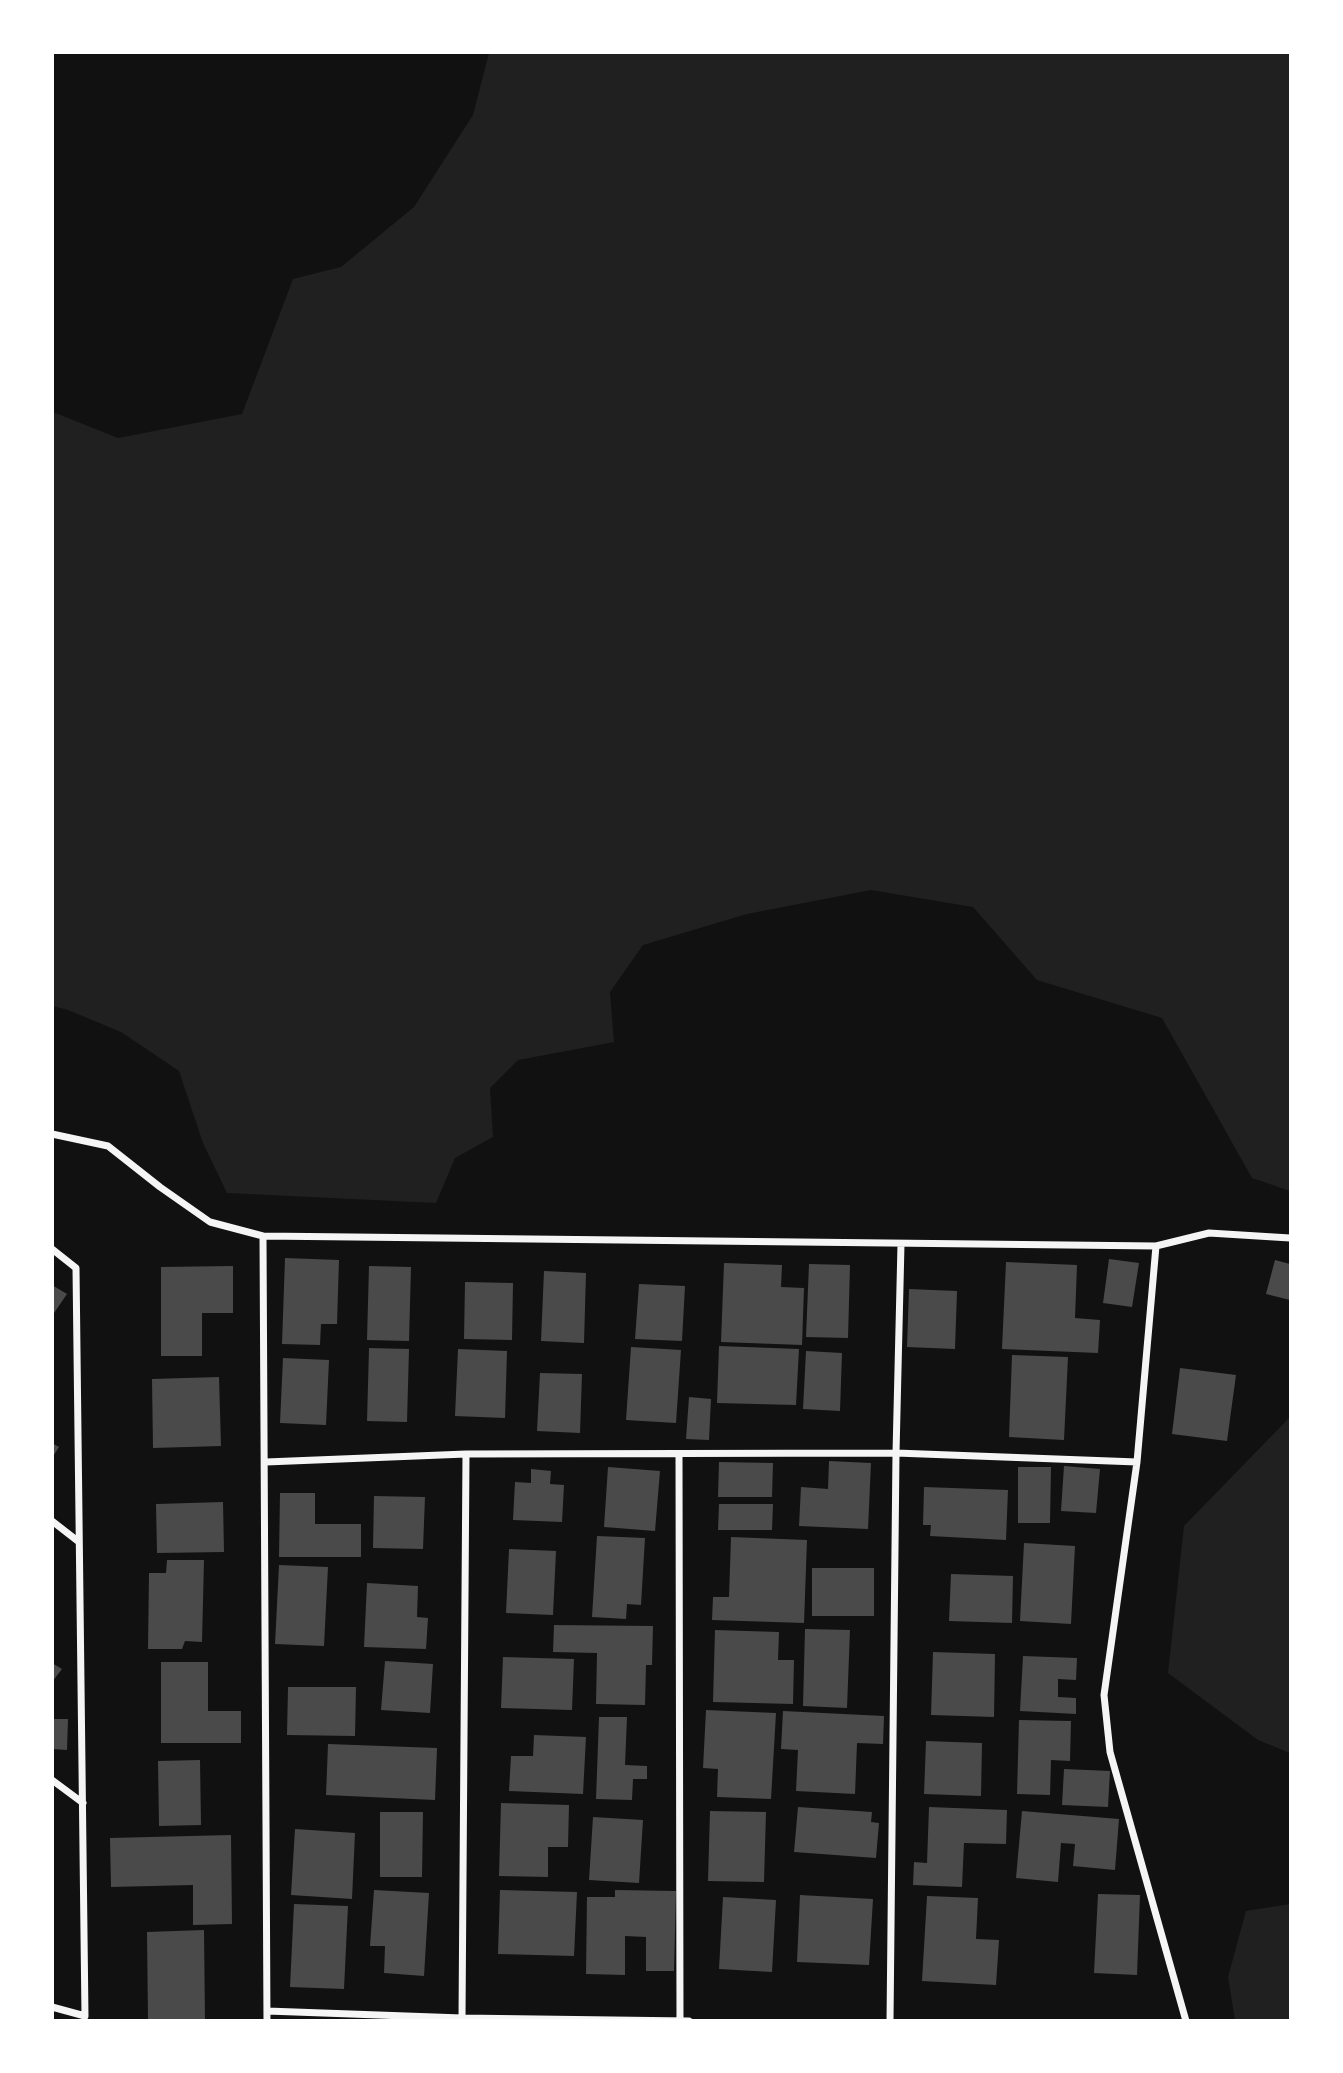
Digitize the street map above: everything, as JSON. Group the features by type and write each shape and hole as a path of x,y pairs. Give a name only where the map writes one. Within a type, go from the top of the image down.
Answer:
{"street":[{"path":"52,1134 108,1146 210,1222 263,1236 1156,1246 1209,1233 1290,1238"},
{"path":"263,1236 267,2021"},
{"path":"890,2021 901,1244"},
{"path":"1156,1246 1137,1462 1104,1695 1110,1752 1186,2021"},
{"path":"52,1249 76,1268 85,2016 52,2007"},
{"path":"266,1462 466,1454 896,1454 1137,1462"},
{"path":"461,2018 466,1454"},
{"path":"679,1455 680,2020"},
{"path":"52,1521 79,1542"},
{"path":"52,1780 83,1803"},
{"path":"267,2011 461,2018 689,2021"}],"shaded area":[{"path":"489,53 1290,53 1290,1191 1252,1178 1162,1018 1037,980 973,907 871,890 747,914 643,945 610,992 614,1042 518,1060 490,1088 493,1137 455,1158 436,1203 227,1193 203,1143 179,1071 121,1032 53,1006 53,412 118,438 242,414 293,279 341,267 414,207 473,115"},
{"path":"1290,1417 1290,1753 1258,1740 1168,1673 1184,1526"},
{"path":"1290,1904 1290,2020 1235,2020 1228,1977 1246,1911"}],"building":[{"path":"285,1258 339,1260 337,1324 321,1324 320,1345 282,1344"},
{"path":"1109,1259 1139,1263 1132,1307 1103,1303"},
{"path":"1275,1260 1290,1264 1290,1300 1266,1294"},
{"path":"1006,1262 1077,1265 1075,1318 1100,1320 1098,1353 1002,1349"},
{"path":"724,1263 782,1265 781,1287 804,1288 802,1345 721,1342"},
{"path":"809,1264 850,1265 848,1338 806,1337"},
{"path":"233,1266 233,1313 202,1313 202,1356 161,1356 161,1267"},
{"path":"369,1266 411,1267 409,1341 367,1340"},
{"path":"544,1271 586,1273 584,1343 541,1341"},
{"path":"465,1282 513,1283 512,1340 464,1339"},
{"path":"639,1284 685,1286 682,1341 635,1339"},
{"path":"52,1285 67,1294 52,1316"},
{"path":"909,1289 957,1291 955,1349 907,1347"},
{"path":"719,1346 799,1349 796,1405 717,1403"},
{"path":"631,1347 681,1350 676,1423 626,1420"},
{"path":"369,1348 409,1349 407,1422 367,1421"},
{"path":"458,1349 507,1351 505,1418 455,1416"},
{"path":"806,1351 842,1353 840,1411 803,1409"},
{"path":"1012,1355 1068,1357 1064,1440 1009,1437"},
{"path":"283,1358 329,1360 326,1425 280,1423"},
{"path":"1180,1368 1236,1375 1227,1441 1172,1434"},
{"path":"540,1373 582,1374 580,1433 537,1431"},
{"path":"219,1377 221,1446 153,1448 152,1379"},
{"path":"689,1397 711,1399 709,1440 686,1439"},
{"path":"52,1443 59,1447 52,1458"},
{"path":"829,1461 871,1463 868,1529 799,1526 801,1487 828,1489"},
{"path":"719,1462 773,1463 772,1497 718,1497"},
{"path":"1064,1466 1100,1469 1096,1513 1061,1511"},
{"path":"608,1467 660,1471 655,1531 604,1527"},
{"path":"1018,1467 1051,1467 1050,1523 1018,1523"},
{"path":"531,1469 551,1471 550,1484 564,1485 562,1522 513,1520 515,1482 531,1483"},
{"path":"924,1487 1008,1490 1006,1540 930,1536 931,1525 923,1525"},
{"path":"280,1493 315,1493 315,1524 361,1524 361,1557 279,1557"},
{"path":"374,1496 425,1497 423,1549 373,1548"},
{"path":"223,1502 224,1552 157,1553 156,1504"},
{"path":"719,1504 773,1504 772,1530 718,1530"},
{"path":"597,1536 645,1538 641,1605 627,1604 626,1619 592,1617"},
{"path":"731,1537 807,1540 804,1623 712,1620 713,1597 729,1597"},
{"path":"1024,1543 1075,1546 1071,1624 1020,1621"},
{"path":"509,1549 556,1551 553,1615 506,1613"},
{"path":"167,1560 204,1560 202,1642 185,1641 182,1649 148,1649 149,1573 166,1573"},
{"path":"279,1565 328,1567 324,1646 275,1644"},
{"path":"812,1568 874,1568 874,1616 812,1616"},
{"path":"951,1574 1013,1576 1012,1623 949,1621"},
{"path":"367,1583 418,1586 417,1617 428,1618 426,1649 364,1647"},
{"path":"554,1625 653,1626 652,1665 646,1665 645,1705 596,1704 597,1653 553,1652"},
{"path":"805,1629 850,1630 847,1708 803,1706"},
{"path":"715,1630 779,1632 778,1660 794,1660 793,1704 713,1702"},
{"path":"933,1652 995,1654 994,1717 931,1715"},
{"path":"1023,1656 1077,1658 1076,1680 1058,1679 1058,1697 1076,1698 1076,1714 1020,1711"},
{"path":"503,1657 574,1659 572,1710 501,1708"},
{"path":"385,1661 433,1664 430,1713 381,1710"},
{"path":"161,1662 208,1662 208,1711 241,1711 241,1743 161,1743"},
{"path":"52,1663 62,1669 52,1682"},
{"path":"288,1687 356,1687 355,1736 287,1735"},
{"path":"706,1710 776,1713 771,1799 717,1797 718,1769 703,1768"},
{"path":"783,1711 884,1716 883,1744 857,1743 855,1794 796,1791 798,1750 781,1749"},
{"path":"599,1717 627,1717 625,1765 647,1766 647,1779 633,1779 632,1800 596,1799"},
{"path":"52,1719 68,1719 67,1750 52,1749"},
{"path":"1019,1720 1071,1721 1070,1761 1051,1760 1050,1795 1017,1794"},
{"path":"534,1735 586,1737 583,1794 509,1791 511,1756 533,1756"},
{"path":"926,1741 982,1743 981,1796 924,1794"},
{"path":"328,1744 437,1748 435,1800 326,1795"},
{"path":"200,1760 201,1825 159,1826 158,1761"},
{"path":"1064,1769 1110,1771 1108,1807 1062,1805"},
{"path":"501,1803 569,1805 568,1847 548,1847 548,1877 499,1876"},
{"path":"798,1807 872,1812 871,1822 879,1823 876,1858 794,1852"},
{"path":"929,1807 1007,1810 1006,1844 964,1843 962,1887 913,1885 914,1862 927,1863"},
{"path":"710,1811 766,1812 764,1882 708,1881"},
{"path":"1022,1811 1119,1819 1115,1870 1073,1866 1075,1844 1061,1843 1058,1882 1016,1878"},
{"path":"380,1812 423,1812 422,1877 380,1877"},
{"path":"593,1817 643,1820 639,1883 589,1880"},
{"path":"295,1829 355,1833 352,1899 291,1895"},
{"path":"231,1835 232,1924 193,1925 193,1885 111,1887 110,1838"},
{"path":"374,1890 429,1893 424,1976 384,1973 385,1946 370,1946"},
{"path":"500,1890 577,1892 574,1956 498,1954"},
{"path":"615,1890 676,1891 674,1971 646,1971 646,1937 625,1936 625,1975 586,1974 587,1897 615,1897"},
{"path":"1098,1894 1140,1895 1137,1975 1094,1973"},
{"path":"800,1895 873,1899 869,1965 797,1962"},
{"path":"927,1896 978,1898 976,1939 999,1940 996,1985 922,1981"},
{"path":"723,1897 776,1900 772,1972 719,1969"},
{"path":"294,1904 348,1906 344,1989 290,1987"},
{"path":"204,1930 205,2021 148,2021 147,1932"}]}
